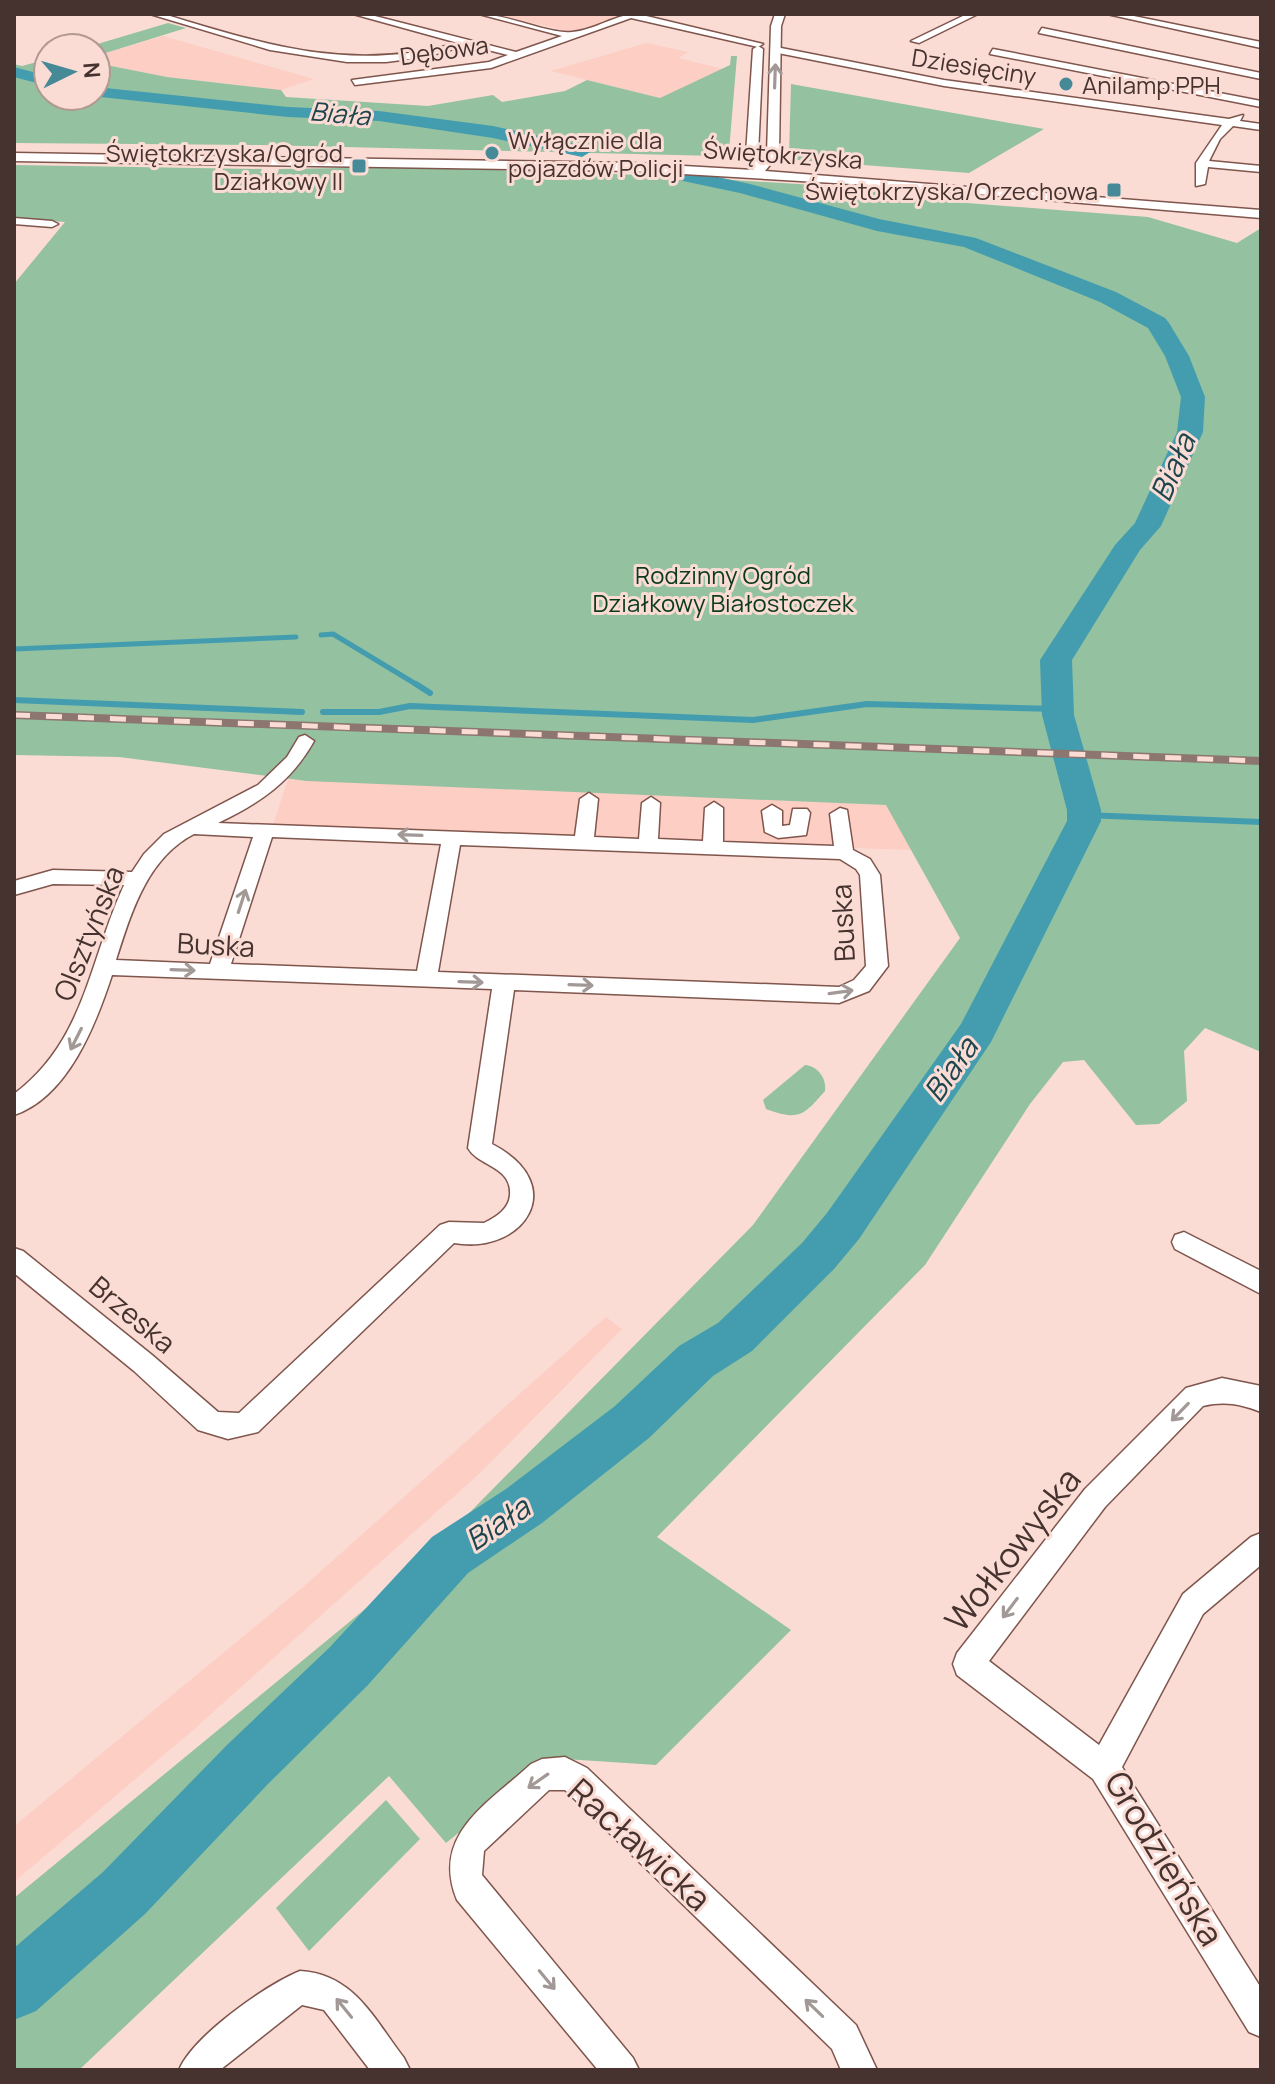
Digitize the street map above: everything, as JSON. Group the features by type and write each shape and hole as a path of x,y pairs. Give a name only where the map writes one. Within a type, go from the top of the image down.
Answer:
{"main road":[{"path":"759,38 752,154 759,170 773,154 780,14"},
{"path":"755,102 774,102"},
{"name":"Świętokrzyska","path":"14,150 502,160 759,170 1261,206"},
{"name":"Świętokrzyska","path":"14,157 502,160"},
{"name":"Świętokrzyska","path":"759,170 1261,214"}],"street":[{"path":"154,14 314,58 385,61 427,55 466,43"},
{"name":"Dębowa","path":"357,14 517,55"},
{"path":"483,14 569,35"},
{"path":"517,55 628,14 725,37 759,38"},
{"path":"916,41 974,14"},
{"path":"1111,14 1261,45"},
{"path":"1065,101 1153,23 1173,14"},
{"path":"1042,31 1261,76"},
{"name":"Dziesięciny","path":"776,50 944,83 1261,127"},
{"path":"993,52 1261,104"},
{"name":"Dębowa","path":"355,82 491,65 517,55"},
{"path":"1200,184 1203,154 1229,123 1261,104"},
{"path":"1201,163 1261,169"},
{"path":"14,221 52,224"},
{"name":"Olsztyńska","path":"14,1106 42,1085 68,1053 80,1032 138,879 167,842 241,804 275,781 293,762 305,741"},
{"path":"584,841 589,799"},
{"path":"648,844 651,803"},
{"path":"713,846 714,808"},
{"path":"772,811 772,828 781,840 799,831 800,813"},
{"path":"840,814 844,853"},
{"name":"Buska","path":"105,967 850,993 872,977 877,966 870,875 863,864 844,853 781,840 713,846 193,828"},
{"path":"218,972 265,830"},
{"path":"426,980 452,837"},
{"path":"14,888 53,877 138,879"},
{"name":"Brzeska","path":"14,1258 134,1355 208,1421 220,1427 236,1428 248,1423 449,1232 481,1234 496,1229 518,1210 522,1185 517,1174 480,1148 504,983"},
{"path":"1184,1242 1261,1283"},
{"name":"Wołkowyska","path":"1104,1768 968,1664 1095,1498 1195,1396 1222,1390 1256,1397"},
{"name":"Grodzieńska","path":"1261,1547 1193,1604 1104,1768 1261,2020"},
{"name":"Racławicka","path":"621,2070 469,1888 464,1871 465,1854 472,1840 542,1775 565,1773 576,1779 844,2037 859,2070"},
{"path":"197,2070 201,2063 282,1997 300,1988 318,1989 336,1998 392,2070"}],"shaded area":[{"path":"608,14 619,17 572,32 502,16"},
{"path":"163,36 314,79 281,90 167,77 112,66 112,51"},
{"path":"646,43 689,52 678,58 723,69 660,98 551,71"},
{"path":"288,779 887,805 912,850 272,828"},
{"path":"606,1317 622,1329 480,1473 192,1731 14,1882 14,1826 304,1586"}],"green space":[{"path":"168,23 186,28 112,51 112,40"},
{"path":"731,56 737,56 729,151 718,156 261,145 14,143 14,64 32,63 32,112 112,112 112,66 167,77 281,90 286,97 428,106 493,95 502,102 565,91 587,80 660,98 730,65"},
{"path":"791,84 1044,129 969,173 797,160 789,155"},
{"name":"Rodzinny Ogród Działkowy Białostoczek","path":"14,165 262,169 260,173 278,173 279,169 410,167 670,176 877,189 878,196 1148,217 1237,243 1261,228 1261,1052 1205,1028 1184,1051 1187,1101 1159,1124 1136,1125 1084,1060 1063,1062 1030,1104 925,1265 657,1537 791,1630 656,1765 550,1758 446,1843 389,1776 79,2070 14,2070 14,1898 416,1567 753,1225 960,938 886,805 307,781 119,757 14,755 14,284 65,222 14,218"},
{"path":"805,1065 821,1074 825,1091 800,1114 786,1115 766,1109 763,1100"},
{"path":"386,1800 420,1839 309,1951 276,1908"}],"waterway":[{"name":"Biała","path":"14,72 32,77"},
{"name":"Biała","path":"112,94 288,112 379,116 493,132 582,151"},
{"name":"Biała","path":"14,1989 124,1893 247,1765 348,1667 450,1555 524,1506 632,1422 696,1361 735,1337 818,1256 843,1226 977,1032 1084,821 1084,810 1058,715 1054,677 1056,660 1129,545 1147,526 1190,432 1193,397 1177,356 1157,323 1108,297 969,242 877,225 743,188 690,177"},
{"path":"321,635 333,634 419,686"},
{"path":"14,649 296,637"},
{"path":"416,684 430,693"},
{"path":"14,700 302,712"},
{"path":"323,712 379,712 410,706 753,720 867,704 1059,709"},
{"path":"1085,815 1261,822"}],"railway":[{"path":"14,715 1261,761"}],"place":[{"name":"Anilamp PPH","path":"1066,84"},
{"name":"Wyłącznie dla pojazdów Policji","path":"492,153"},
{"name":"Świętokrzyska/Ogród Działkowy II","path":"359,166"},
{"name":"Świętokrzyska/Orzechowa","path":"1114,190"}]}
